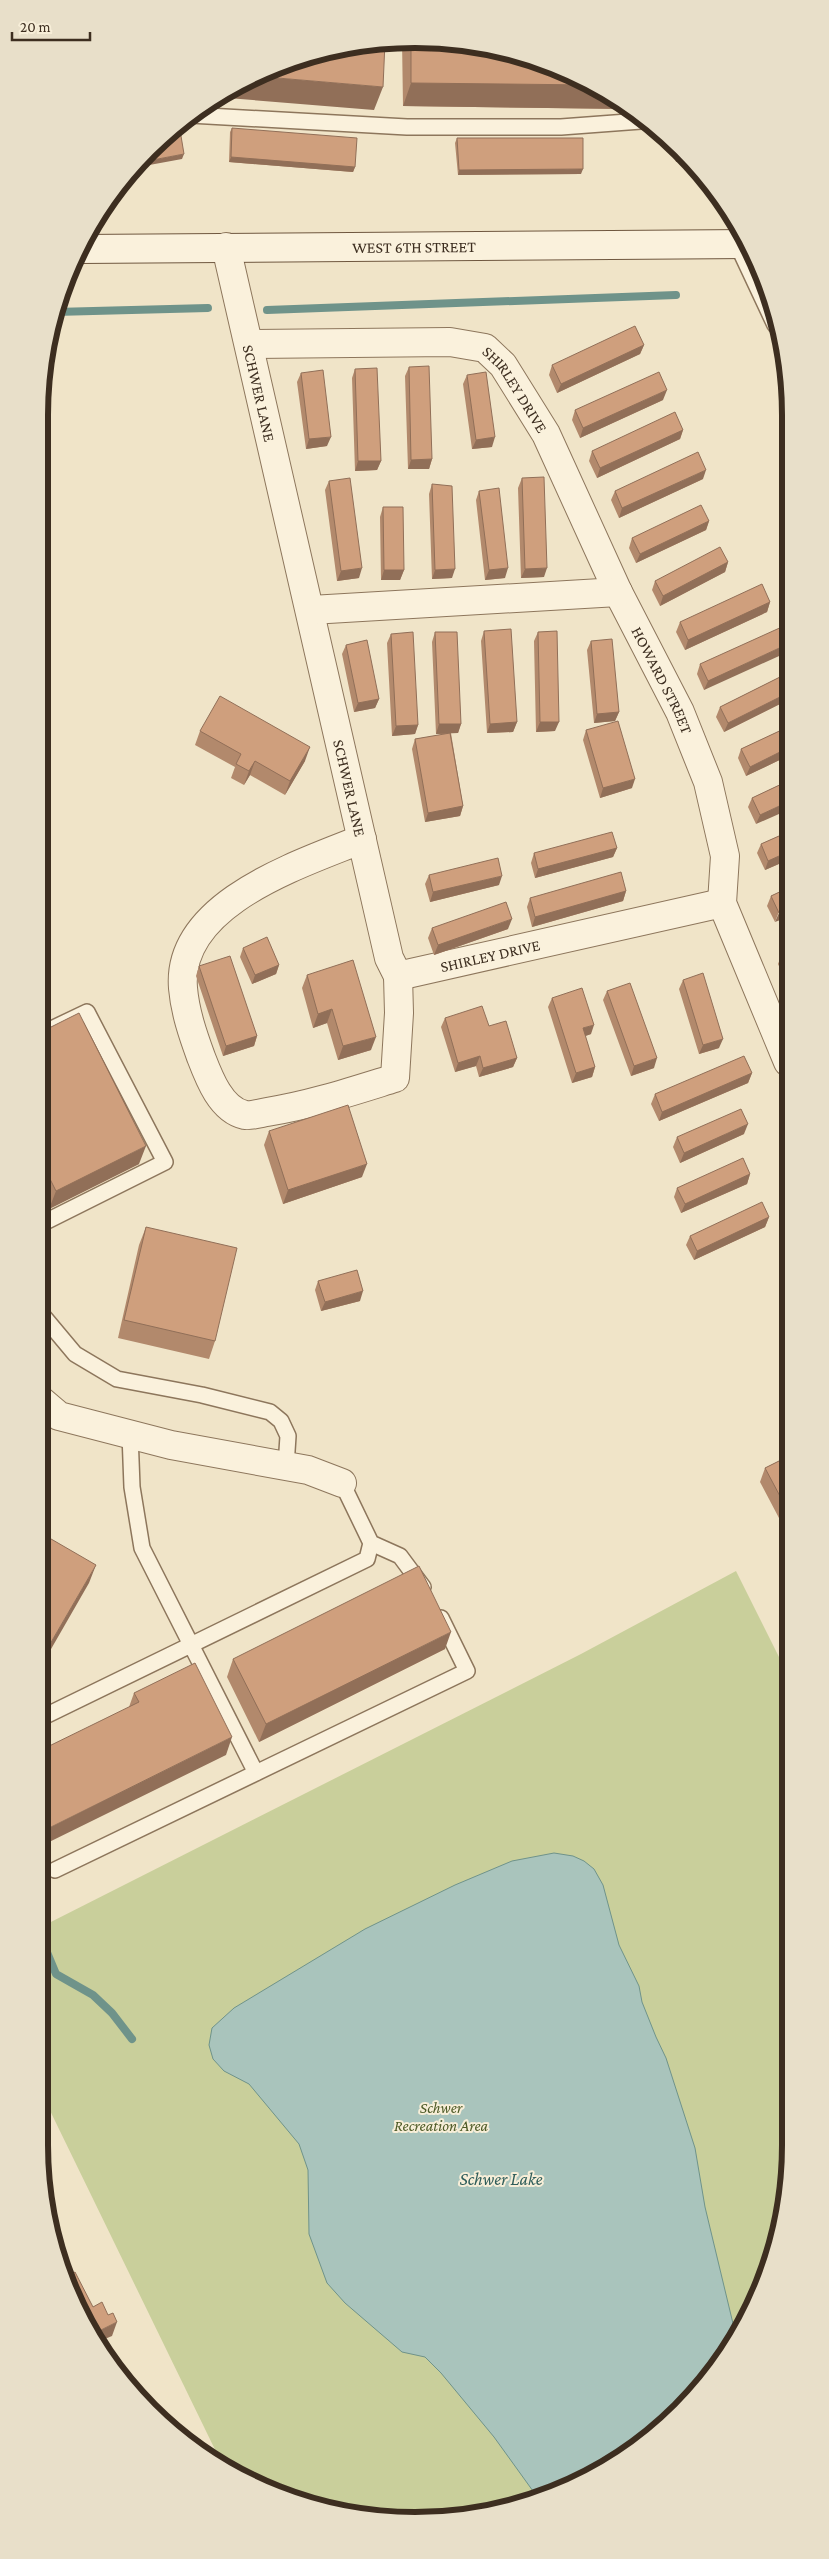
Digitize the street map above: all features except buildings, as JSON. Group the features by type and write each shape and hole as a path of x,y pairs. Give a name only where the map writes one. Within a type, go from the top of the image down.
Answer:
{"street":[{"name":"WEST 6TH STREET","path":"87,249 226,246 739,244"},
{"name":"SCHWER LANE","path":"226,246 362,838 274,875 236,898 202,929 188,952 183,987 190,1027 206,1070 225,1104 245,1115 297,1107 395,1078 399,1013 398,976"},
{"name":"SHIRLEY DRIVE","path":"249,344 450,342 485,348 503,365 546,434 618,592"},
{"path":"311,610 618,592"},
{"name":"HOWARD STREET","path":"618,592 680,712 708,782 725,856 722,904 782,1048"},
{"path":"362,838 390,958 398,976"},
{"name":"SHIRLEY DRIVE","path":"398,976 722,904"},
{"path":"48,1406 60,1416 170,1445 308,1470 342,1483"}],"lane":[{"path":"202,116 407,127 561,127 636,121"},
{"path":"48,1031 87,1012 165,1162 48,1220"},
{"path":"48,1322 75,1354 117,1379 202,1395 270,1412 281,1421 288,1436 286,1466"},
{"path":"130,1434 132,1487 142,1548 256,1773"},
{"path":"48,1715 367,1559 371,1543 342,1483"},
{"path":"55,1870 467,1671 434,1603 400,1556 371,1543"}],"green space":[{"name":"Schwer Recreation Area","path":"736,1571 782,1663 781,2169 769,2239 754,2285 744,2307 720,2348 706,2368 674,2404 638,2436 618,2450 577,2474 555,2484 509,2499 486,2504 439,2511 414,2512 390,2511 343,2504 320,2499 274,2484 252,2474 217,2454 48,2106 48,1923 581,1654"}],"water":[{"name":"Schwer Lake","path":"554,1853 573,1856 584,1861 594,1869 603,1885 619,1945 639,1986 642,2002 666,2058 695,2148 705,2207 733,2325 706,2368 674,2404 638,2436 577,2474 533,2492 494,2437 441,2373 425,2357 402,2352 345,2303 327,2283 309,2234 308,2170 299,2144 249,2084 224,2071 213,2059 209,2045 212,2028 234,2008 365,1929 455,1885 512,1861"}],"waterway":[{"path":"267,310 676,295"},
{"path":"62,312 208,308"},
{"path":"48,1955 56,1974 93,1995 112,2013 132,2039"}]}
